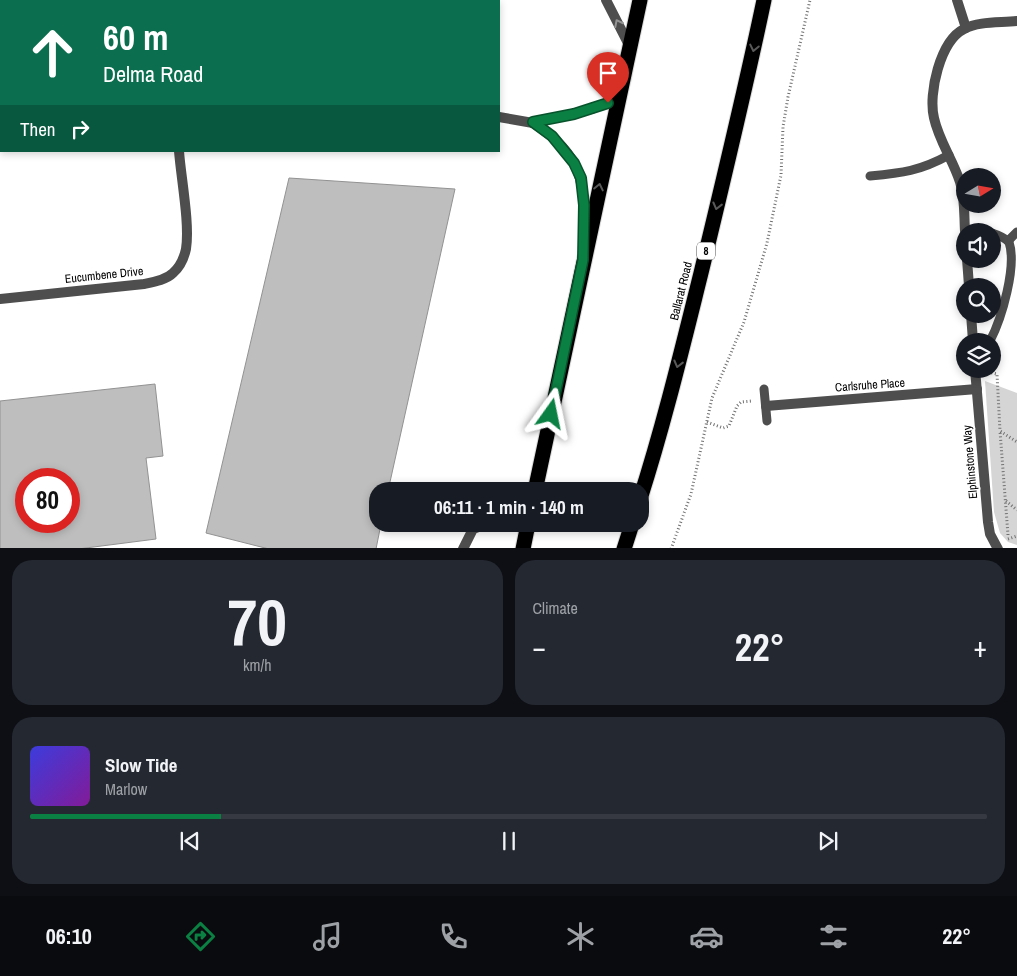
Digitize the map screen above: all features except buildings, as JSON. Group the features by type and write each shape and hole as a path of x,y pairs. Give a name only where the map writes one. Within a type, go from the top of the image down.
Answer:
{"highway":[{"path":"536,482 640,0"},
{"name":"Ballarat Road","path":"645,482 660,436 686,336 739,116 764,0"},
{"path":"522,548 526,532"},
{"path":"624,548 629,532"}],"street":[{"path":"606,0 630,46"},
{"path":"956,0 966,28"},
{"path":"964,223 961,183 935,122 933,100 942,57 954,38 966,28 1017,21"},
{"path":"500,118 533,122 582,112 618,98"},
{"path":"533,122 552,136 565,150 581,178 584,205 583,260"},
{"name":"Eucumbene Drive","path":"0,299 144,284 172,274 181,264 186,249 186,216 178,152"},
{"name":"Elphinstone Way","path":"976,378 988,522 990,534 998,548"},
{"name":"Carlsruhe Place","path":"766,406 976,389"},
{"path":"463,548 471,532"}],"lane":[{"path":"870,176 916,170 949,155"},
{"path":"1008,241 1017,232"},
{"path":"994,333 1003,316 1015,271 1015,256 1008,241 1001,238"},
{"path":"764,389 767,421"}],"path":[{"path":"672,548 691,494 712,398 744,322 767,243 781,175 783,127 788,97 810,0"},
{"path":"997,378 1008,548"},
{"path":"707,422 723,428 729,426 737,406 741,402 751,400 766,406"},
{"path":"1000,431 1017,442"},
{"path":"1005,501 1017,510"},
{"path":"1008,539 1017,536"}],"shaded area":[{"path":"985,381 1017,393 1017,545 1008,542 1000,533 994,512"}],"route":[{"path":"551,414 583,260 584,205 581,178 574,163 552,136 533,122 574,114 608,103"}]}
